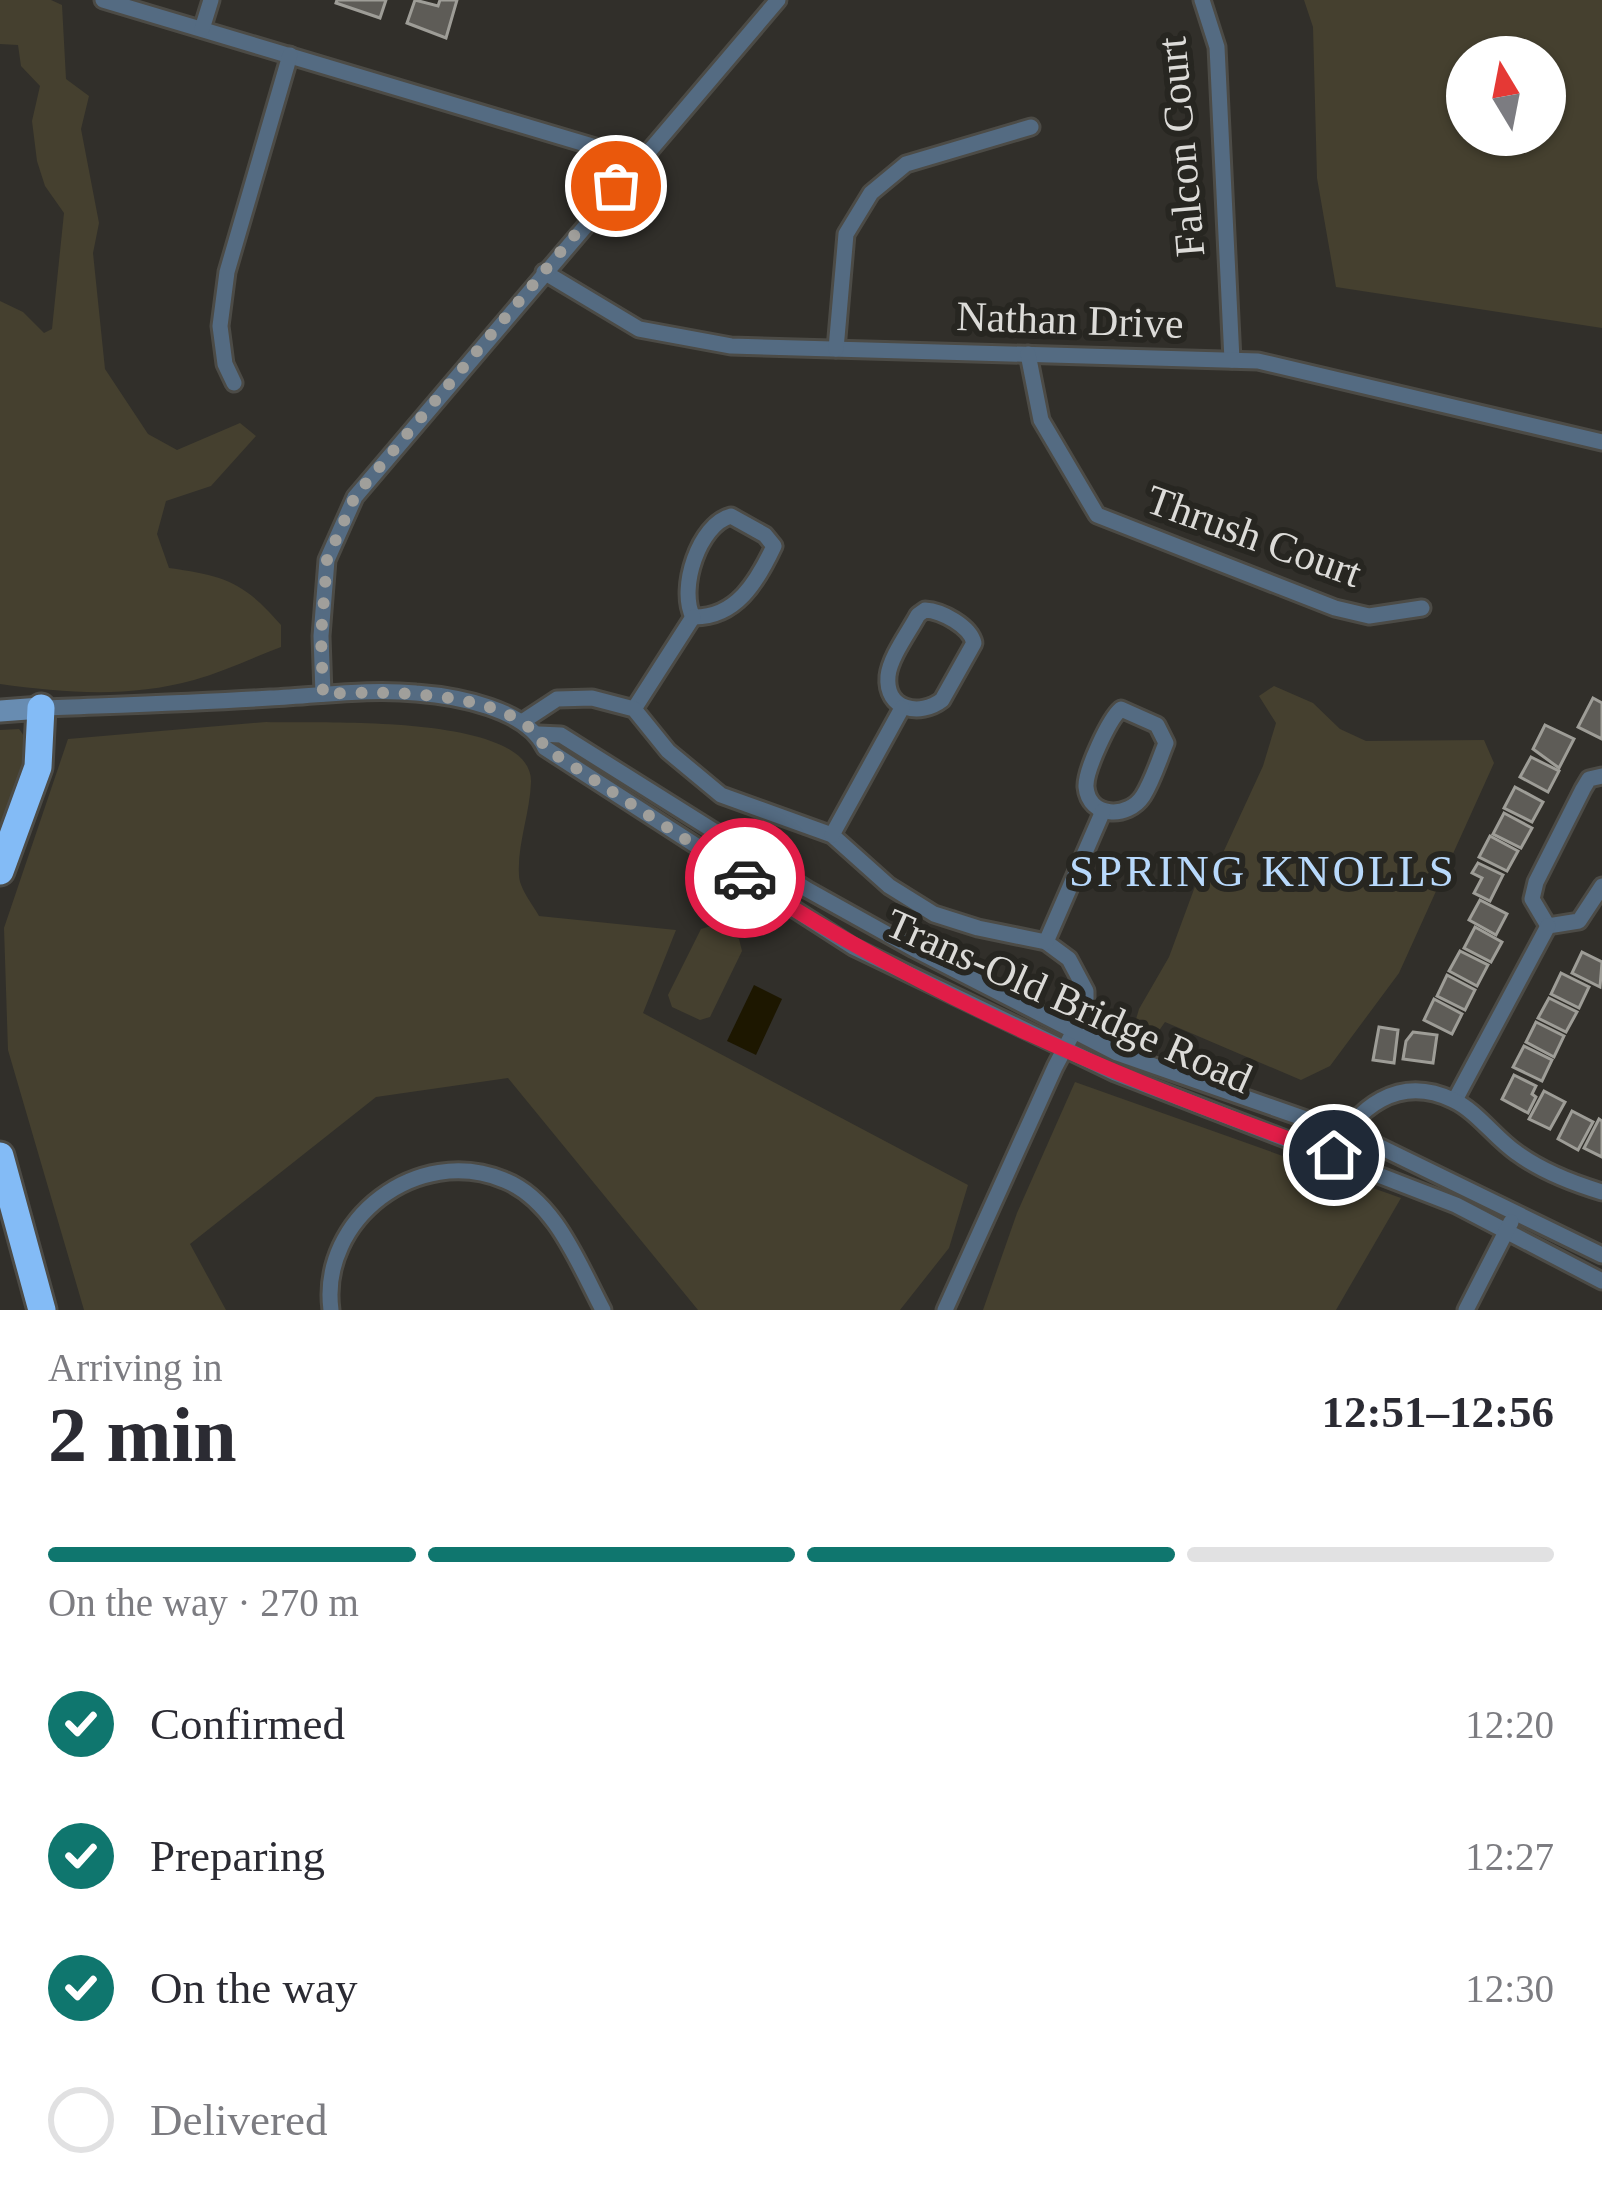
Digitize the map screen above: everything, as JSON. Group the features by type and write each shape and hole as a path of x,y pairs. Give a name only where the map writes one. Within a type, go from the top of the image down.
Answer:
{"highway":[{"path":"0,871 38,767 47,708"},
{"path":"0,1156 42,1310"}],"street":[{"path":"103,0 639,160"},
{"path":"202,29 211,0"},
{"path":"323,694 321,636 327,560 355,496 778,0"},
{"name":"Falcon Court","path":"1202,0 1216,47 1232,360"},
{"path":"234,383 225,364 220,326 227,272 290,55"},
{"path":"836,349 845,234 871,193 906,164 1031,127"},
{"name":"Nathan Drive","path":"544,272 639,329 731,346 1258,361 1602,442"},
{"name":"Thrush Court","path":"1028,354 1041,420 1097,515 1335,608 1369,616 1422,608"},
{"path":"634,709 693,617 729,611 740,601 770,555 771,540 731,516 716,523 690,569 686,603 693,617"},
{"path":"933,610 968,630 974,643 936,706 902,708 892,697 888,672 918,615 933,610"},
{"name":"Trans-Old Bridge Road","path":"0,711 418,693 453,698 523,722 539,734 545,748 853,947 1174,1097 1456,1205 1602,1281"},
{"path":"523,722 557,699 592,698 634,709 668,751 721,795 832,835 889,886 934,914 1046,942 1069,959 1086,991 1086,1008 945,1310"},
{"path":"832,835 902,708"},
{"path":"1129,711 1157,725 1166,743 1142,799 1131,809 1103,811 1093,803 1086,780 1114,714 1129,711"},
{"name":"Trans-Old Bridge Road","path":"539,734 561,735 808,890 914,950 1117,1053 1344,1132 1602,1255"},
{"path":"1548,926 1532,899 1536,882 1589,778 1602,776"},
{"path":"1046,942 1103,811"},
{"path":"1548,926 1580,921 1602,886"},
{"path":"1454,1100 1548,926"},
{"path":"1334,1155 1357,1115 1379,1099 1433,1094 1454,1100 1532,1163 1602,1192"},
{"path":"331,1310 333,1262 364,1209 405,1183 462,1172 504,1179 537,1201 557,1227 603,1310"},
{"path":"1466,1310 1518,1212"}],"shaded area":[{"path":"0,0 51,0 62,5 66,79 89,96 81,129 99,223 93,253 105,369 148,434 177,450 240,423 256,436 211,486 166,501 157,534 169,568 219,578 255,599 281,625 281,647 194,680 97,692 0,684 0,301 23,312 44,333 52,329 64,213 45,186 37,161 32,121 40,86 21,66 18,45 0,44"},
{"path":"1304,0 1602,0 1602,328 1336,287 1317,178 1313,27"},
{"path":"1274,686 1313,703 1340,729 1366,741 1484,740 1494,763 1399,973 1330,1066 1301,1080 1165,1022 1151,1042 1132,1033 1139,1009 1169,957 1197,881 1222,855 1263,766 1276,723 1259,696"},
{"path":"266,722 417,726 497,743 522,759 531,782 519,875 539,916 676,930 643,1013 968,1185 949,1248 900,1310 698,1310 508,1078 376,1097 190,1244 226,1310 84,1310 8,1050 4,928 68,739"},
{"path":"19,729 25,740 26,768 0,839 0,730"},
{"path":"711,926 739,939 742,951 710,1017 700,1020 672,1007 668,995 701,929"},
{"path":"754,985 782,999 756,1055 727,1041"},
{"path":"1075,1082 1401,1198 1336,1310 983,1310 1017,1213"}],"building":[{"path":"337,0 386,0 380,18"},
{"path":"415,0 438,6 440,0 457,0 446,38 407,23"},
{"path":"1593,698 1602,703 1602,739 1578,727"},
{"path":"1545,725 1574,739 1559,768 1533,749"},
{"path":"1531,757 1559,771 1548,792 1520,777"},
{"path":"1515,787 1543,802 1532,822 1504,808"},
{"path":"1504,813 1532,828 1521,848 1493,834"},
{"path":"1490,836 1518,851 1507,871 1479,857"},
{"path":"1478,863 1503,875 1490,901 1474,893 1482,878 1472,873"},
{"path":"1480,900 1507,914 1496,935 1469,920"},
{"path":"1475,927 1502,942 1491,962 1464,948"},
{"path":"1460,951 1488,965 1477,986 1449,971"},
{"path":"1582,952 1602,962 1600,987 1572,973"},
{"path":"1561,973 1589,987 1579,1008 1551,994"},
{"path":"1447,975 1475,990 1465,1010 1437,996"},
{"path":"1549,998 1577,1012 1566,1032 1538,1018"},
{"path":"1434,999 1462,1014 1452,1034 1424,1020"},
{"path":"1536,1022 1564,1036 1554,1057 1526,1042"},
{"path":"1379,1027 1398,1030 1394,1063 1373,1060"},
{"path":"1413,1032 1437,1035 1433,1063 1403,1059"},
{"path":"1524,1046 1552,1060 1542,1081 1513,1067"},
{"path":"1514,1075 1536,1086 1528,1113 1502,1099"},
{"path":"1544,1091 1565,1102 1550,1129 1529,1119"},
{"path":"1572,1111 1593,1122 1578,1150 1558,1139"},
{"path":"1599,1119 1602,1121 1602,1157 1584,1148"}],"way so far":[{"path":"616,186 355,496 327,560 321,636 323,694 418,693 453,698 523,722 539,734 545,748 745,878"}],"district":[{"name":"SPRING KNOLLS","path":"1263,871"}],"route":[{"path":"745,878 853,947 1090,1061 1334,1155"}]}
